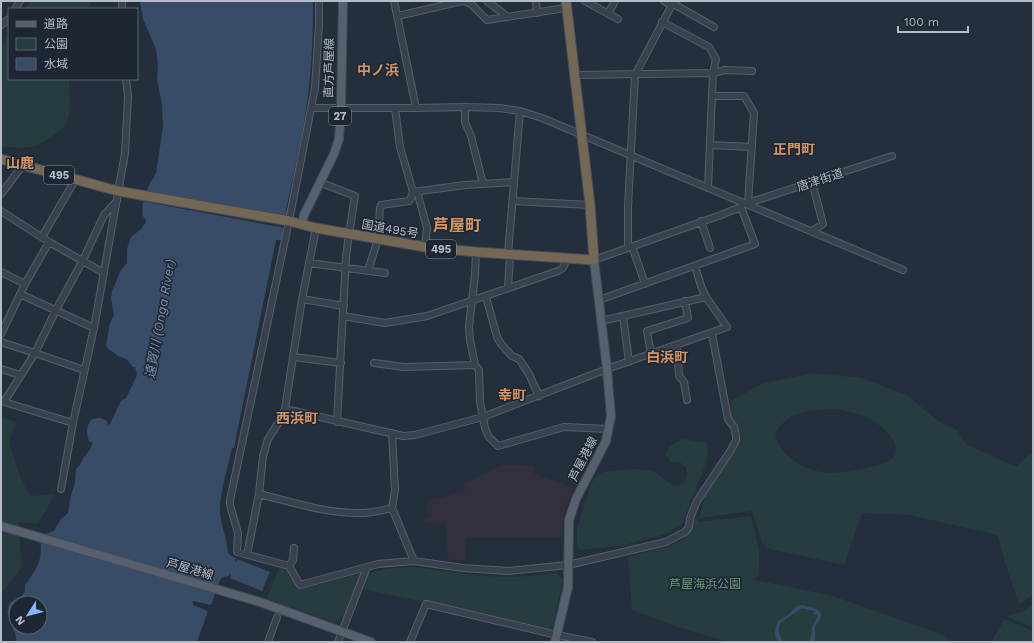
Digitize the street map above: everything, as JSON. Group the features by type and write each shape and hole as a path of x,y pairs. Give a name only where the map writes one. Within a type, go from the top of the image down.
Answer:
{"highway":[{"path":"566,5 590,205 594,260"},
{"name":"国道495号","path":"1,159 75,180 118,196 289,221 316,228 425,247 594,260"}],"main road":[{"name":"直方芦屋線","path":"302,224 304,214 334,154 339,138 343,1"},
{"name":"芦屋港線","path":"556,639 568,587 569,520 576,499 606,441 611,416 600,300 594,260"},
{"name":"芦屋港線","path":"1,526 260,602 371,642"}],"street":[{"path":"319,1 317,63 312,108 230,500 230,506 238,533 237,552 289,566 300,585 378,564 414,561 463,568 508,571 568,565 666,542 685,532 689,527 690,518 697,500 736,440 734,427 728,419 712,334"},
{"path":"394,1 416,108"},
{"path":"432,1 434,8"},
{"path":"398,16 463,1 471,4 487,20 536,13 566,5"},
{"path":"488,1 508,17"},
{"path":"536,1 536,13"},
{"path":"585,1 618,19"},
{"path":"608,14 615,1"},
{"path":"664,1 672,3 714,27"},
{"path":"645,284 630,247 628,207 635,75 672,3"},
{"path":"662,22 709,47 716,59 713,73 708,188"},
{"path":"575,75 713,73 725,70 752,71"},
{"path":"61,489 73,423 94,328 118,196 126,142 128,96 126,80"},
{"path":"600,300 755,244 744,204 752,147 754,113 744,96 713,96"},
{"path":"312,108 416,108 465,106 520,111 542,118 581,134 744,204 812,230 843,245 903,270"},
{"path":"465,106 465,122 471,136 483,184"},
{"path":"395,108 400,147 427,228 425,247"},
{"path":"508,288 510,257 508,254 520,111"},
{"path":"710,145 752,147"},
{"name":"唐津街道","path":"594,260 744,204 892,156"},
{"path":"1,194 23,165"},
{"path":"42,237 75,180"},
{"path":"319,182 355,196 349,234 346,269 337,422"},
{"path":"415,191 514,182"},
{"path":"812,182 823,224 812,230"},
{"path":"368,271 378,239 380,208 382,205 408,201 415,191"},
{"path":"73,423 4,402 35,353 82,262 104,215 118,196"},
{"path":"512,201 590,205"},
{"path":"1,211 49,242 104,274"},
{"path":"701,221 710,248"},
{"path":"246,555 259,494 263,456 268,439 281,419 285,409 302,299 316,228"},
{"path":"1,334 25,284 49,242"},
{"path":"476,252 469,326 475,365 479,370 480,402 489,438 498,446 564,428 609,429"},
{"path":"343,316 384,323 427,316 486,297 563,269 565,258"},
{"path":"309,263 385,273"},
{"path":"285,409 403,436 483,417 607,369 726,328 706,297 695,266"},
{"path":"1,272 25,284"},
{"path":"20,294 94,328"},
{"path":"486,297 497,337 512,356 520,359 539,396"},
{"path":"601,321 706,297"},
{"path":"302,299 344,306"},
{"path":"651,354 647,331 688,318 685,301"},
{"path":"623,316 629,362"},
{"path":"1,342 84,370"},
{"path":"676,345 679,376 684,382 687,400"},
{"path":"294,357 341,363"},
{"path":"374,363 404,366 475,365"},
{"path":"1,369 20,375"},
{"path":"392,433 395,490 392,508 414,561"},
{"path":"259,494 318,508 351,513 364,513 392,508"},
{"path":"289,566 293,560 294,548"},
{"path":"338,642 367,568"},
{"path":"410,642 426,604 556,639 592,642"},
{"path":"268,642 277,617"}],"shaded area":[{"path":"502,465 536,466 534,474 574,488 565,508 561,537 466,538 465,561 448,559 446,525 422,521 430,516 427,509 428,501 465,491 464,483"}],"green space":[{"path":"31,1 93,1 87,8 26,8"},
{"path":"8,34 8,80 69,80 70,106 67,122 62,129 52,137 32,147 16,148 1,146 1,49"},
{"path":"814,373 861,378 907,395 938,421 957,430 966,444 1016,467 1030,454 1033,456 1033,595 1019,604 1004,559 998,535 909,515 862,513 844,565 766,548 762,542 752,511 699,518 707,489 737,445 738,438 730,417 731,401 761,384","holes":["837,409 860,414 883,428 895,444 896,450 894,457 884,463 867,468 836,473 821,472 804,467 796,462 789,457 778,443 775,434 781,426 794,415 802,412"]},
{"path":"1,417 16,422 9,443 22,482 31,496 55,494 38,524 18,522 22,567 1,593"},
{"path":"682,439 704,442 707,444 708,448 707,461 682,524 665,534 624,545 582,550 577,547 577,529 591,484 596,476 603,472 634,469 653,471 674,486 684,483 687,476 687,468 681,463 671,462 665,454 669,447"},
{"name":"芦屋海浜公園","path":"751,516 759,550 759,574 754,580 833,596 943,635 952,642 729,642 678,627 632,610 628,557 668,547 683,539 693,526 694,517 699,522"},
{"path":"280,565 289,567 298,589 360,574 344,616 334,622 267,599"},
{"path":"402,567 494,577 556,573 563,579 553,626 548,628 363,589 368,574 375,571"},
{"path":"1033,605 1033,628 1006,616 1022,612"},
{"path":"1005,619 1033,631 1033,642 991,642"}],"water":[{"name":"遠賀川 (Onga River)","path":"140,1 313,1 312,48 308,96 301,139 286,210 291,216 284,224 281,240 276,240 234,448 232,448 222,489 220,505 220,513 228,553 236,558 236,562 237,559 270,572 262,591 230,578 230,574 229,576 223,577 220,580 211,605 193,601 193,605 208,611 197,642 16,642 15,635 48,635 48,595 22,595 25,590 25,585 40,558 40,537 54,531 61,519 68,513 75,483 76,469 93,443 89,441 88,438 87,429 89,424 92,419 100,418 106,420 108,425 110,424 121,401 126,398 137,374 135,367 133,367 127,359 120,357 108,349 106,345 110,323 114,315 111,298 112,291 121,270 127,263 127,249 131,237 141,229 146,222 142,215 143,202 149,185 156,173 163,127 162,105 157,79 158,66 156,49 143,19"},
{"path":"803,605 819,610 822,615 815,627 814,642 810,642 812,627 818,616 813,613 814,611 802,608 780,623 779,633 785,642 778,642 775,637 775,632 778,621 788,615 797,606"}],"pier":[{"path":"145,191 291,217 285,228 141,201"}],"district":[{"name":"中ノ浜","path":"378,70"},
{"name":"正門町","path":"794,149"},
{"name":"山鹿","path":"20,163"},
{"name":"芦屋町","path":"457,225"},
{"name":"白浜町","path":"667,357"},
{"name":"幸町","path":"512,395"},
{"name":"西浜町","path":"297,418"}]}
